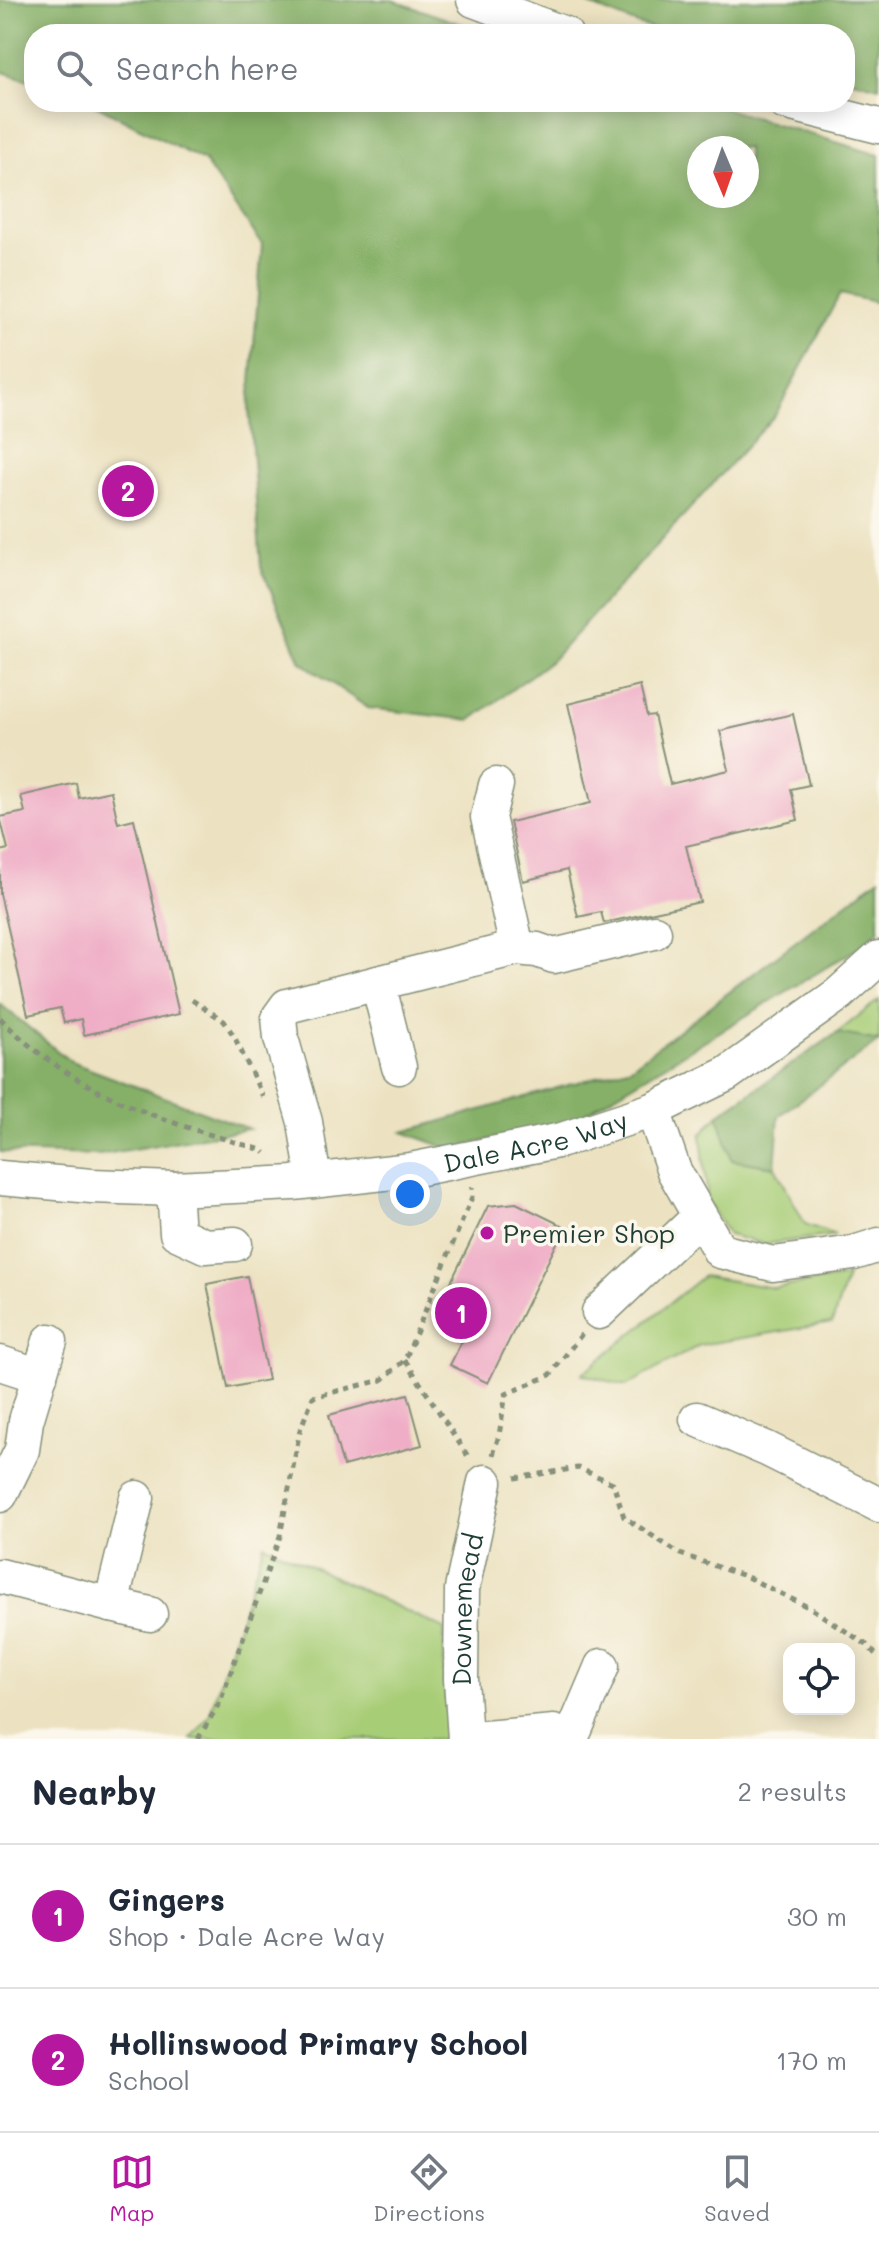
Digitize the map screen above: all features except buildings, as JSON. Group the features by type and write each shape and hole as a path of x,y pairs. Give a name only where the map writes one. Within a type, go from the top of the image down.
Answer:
{"street":[{"path":"474,0 538,24"},
{"path":"824,112 879,126"},
{"path":"496,785 488,817 517,948"},
{"path":"303,1182 309,1142 281,1038 279,1017 287,1006 517,948 554,956 654,932"},
{"name":"Dale Acre Way","path":"0,1178 174,1189 303,1182 474,1160 562,1140 653,1110 727,1074 839,994 879,958"},
{"path":"378,983 399,1067"},
{"path":"653,1110 674,1171 720,1251 773,1264 854,1253 879,1245"},
{"path":"174,1189 177,1233 205,1246 235,1244"},
{"path":"599,1312 699,1217"},
{"path":"0,1495 22,1450 26,1421 50,1341"},
{"path":"0,1363 40,1376"},
{"path":"697,1419 767,1449 879,1505"},
{"name":"Downemead","path":"465,1739 461,1679 462,1589 485,1482"},
{"path":"111,1605 137,1498"},
{"path":"0,1576 150,1614"},
{"path":"472,1739 554,1732 570,1739 602,1666"}],"path":[{"path":"192,1000 224,1021 249,1065 268,1109"},
{"path":"0,1018 25,1044 73,1079 178,1126 262,1150 303,1182"},
{"path":"198,1739 220,1702 280,1536 300,1430 313,1397 382,1380 405,1360 472,1197 474,1160"},
{"path":"485,1482 499,1435 506,1394 550,1375 599,1312"},
{"path":"405,1360 485,1482"},
{"path":"485,1482 578,1468 613,1483 624,1517 680,1554 747,1577 812,1609 867,1645 879,1658"}],"green space":[{"path":"0,0 392,0 461,24 24,24 24,79 0,71"},
{"path":"577,0 879,0 879,87 855,81 855,24 637,24"},
{"path":"109,112 736,112 879,155 879,303 840,294 776,414 553,659 471,720 368,708 301,662 261,567 249,408 262,244 204,161"},
{"path":"879,878 879,930 860,947 572,1121 450,1149 403,1132 631,1067"},
{"path":"879,1000 879,1041 837,1033"},
{"path":"0,1004 71,1062 249,1129 99,1155 0,1152"},
{"path":"837,1033 879,1041 779,1116 775,1167 732,1160 718,1115"},
{"path":"718,1115 732,1160 775,1167 805,1224 835,1235 764,1244 728,1235 708,1201 701,1135"},
{"path":"703,1276 774,1288 847,1277 832,1323 700,1345 626,1386 582,1374"},
{"path":"264,1544 444,1629 449,1739 191,1739 209,1716"}],"place":[{"name":"Hollinswood Primary School","path":"128,491"},
{"name":"Premier Shop","path":"487,1233"},
{"name":"Gingers","path":"461,1313"}]}
